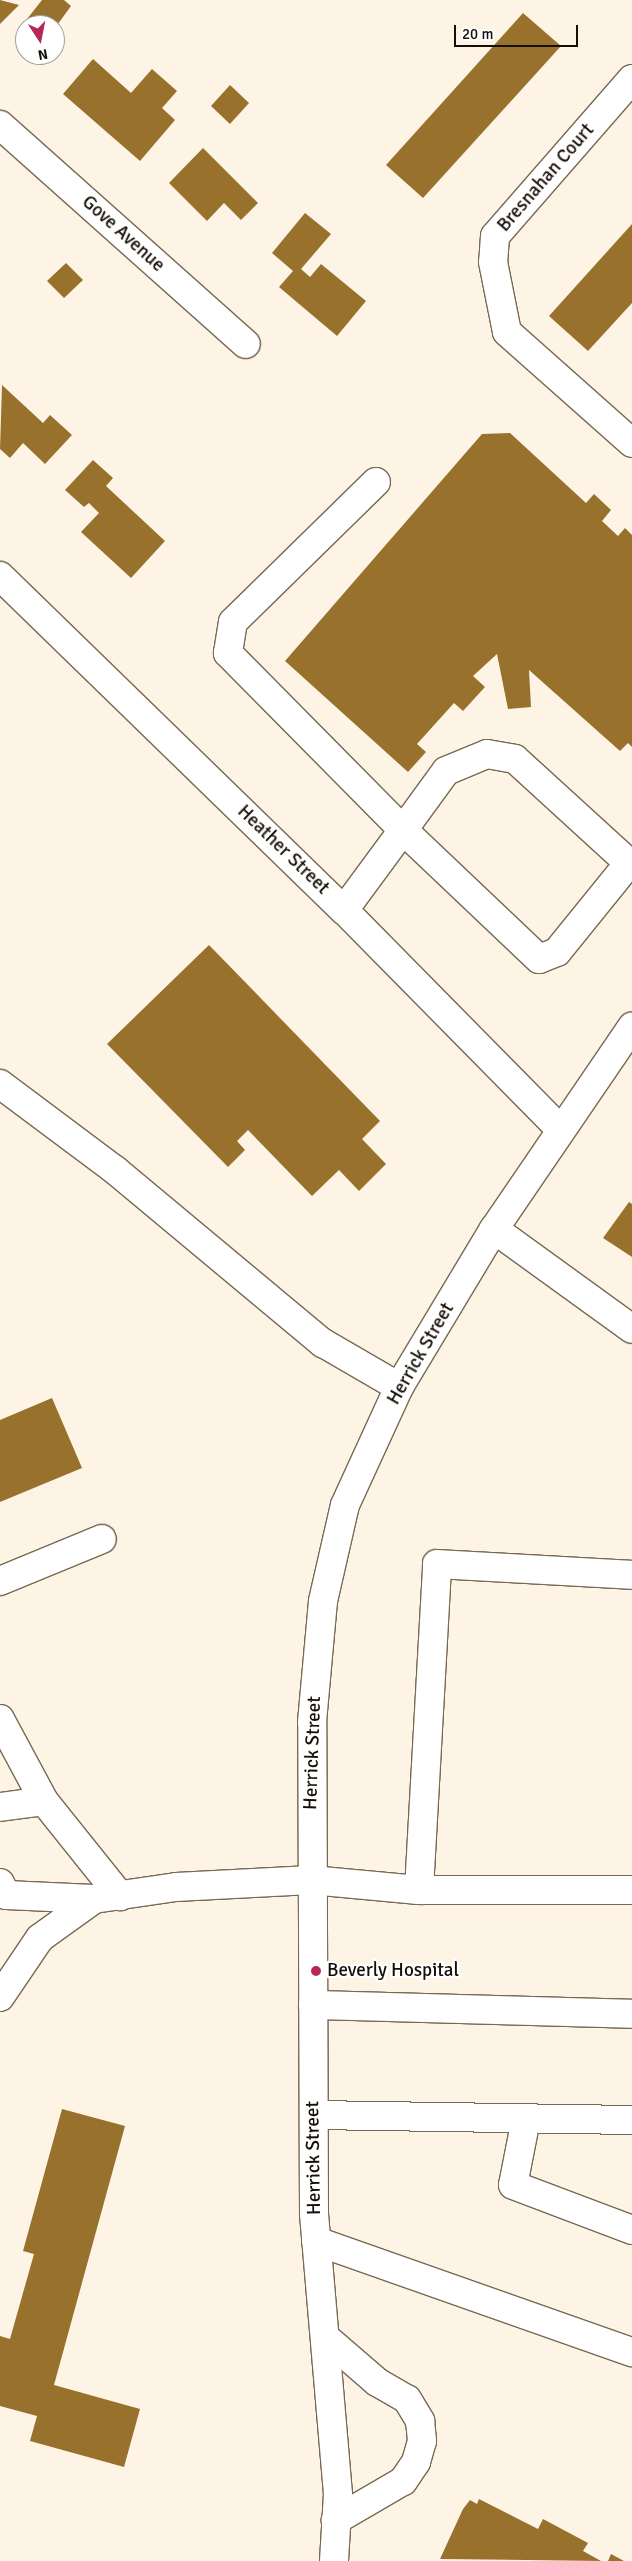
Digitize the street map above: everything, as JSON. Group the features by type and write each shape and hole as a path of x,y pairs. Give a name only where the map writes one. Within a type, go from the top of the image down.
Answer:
{"street":[{"name":"Bresnahan Court","path":"632,79 496,236 493,262 507,332 632,443"},
{"name":"Gove Avenue","path":"0,125 246,344"},
{"path":"344,910 403,830 446,771 487,754 515,759 630,861 557,952 539,958 403,830 228,653 233,622 376,482"},
{"name":"Heather Street","path":"0,576 344,910 561,1130"},
{"name":"Herrick Street","path":"334,2561 336,2520 325,2337 316,2241 311,1880 312,1722 323,1601 345,1505 399,1387 494,1229 632,1027"},
{"path":"0,1084 115,1170 323,1343 399,1387"},
{"path":"494,1229 632,1329"},
{"path":"0,1581 102,1538"},
{"path":"419,1890 437,1564 632,1575"},
{"path":"0,1719 44,1801 120,1896"},
{"path":"0,1807 44,1801"},
{"path":"0,1883 6,1895 94,1899 176,1887 311,1880 419,1890 632,1890"},
{"path":"0,1997 40,1938 94,1899"},
{"path":"314,2005 632,2014"},
{"path":"314,2115 632,2120"},
{"path":"526,2119 513,2185 632,2230"},
{"path":"316,2241 632,2352"},
{"path":"325,2337 377,2382 407,2399 420,2421 422,2441 416,2462 403,2481 336,2520"}],"building":[{"path":"0,0 19,5 0,24"},
{"path":"42,0 64,0 71,6 64,15 30,15"},
{"path":"523,13 561,46 423,198 386,165"},
{"path":"93,59 131,93 152,69 177,91 162,108 175,120 140,161 63,94"},
{"path":"230,85 249,103 230,124 211,106"},
{"path":"203,148 258,203 241,220 224,203 207,221 169,183"},
{"path":"305,213 331,234 301,269 310,277 321,264 366,301 337,336 279,287 293,271 272,253"},
{"path":"632,224 632,303 588,351 549,316"},
{"path":"66,263 83,280 64,298 47,281"},
{"path":"2,385 43,423 50,415 72,435 45,464 23,443 10,458 0,449"},
{"path":"510,433 586,503 594,494 611,510 602,521 618,536 625,528 632,535 632,747 628,743 620,751 529,670 531,707 508,709 497,654 473,676 485,687 463,711 454,703 417,744 426,752 408,772 285,661 482,434"},
{"path":"93,460 113,478 106,486 165,541 131,578 81,532 99,513 89,503 84,507 65,490"},
{"path":"209,945 380,1121 362,1139 386,1164 359,1191 339,1170 312,1196 248,1130 237,1141 245,1150 228,1167 107,1044"},
{"path":"629,1202 632,1204 632,1257 603,1238"},
{"path":"52,1398 82,1468 0,1502 0,1420"},
{"path":"62,2109 125,2126 54,2385 140,2409 124,2467 30,2441 37,2416 0,2406 0,2336 10,2339 34,2254 23,2251"},
{"path":"479,2499 538,2529 543,2519 588,2543 583,2551 601,2561 440,2559 463,2509 470,2500 477,2504"},
{"path":"611,2554 624,2561 608,2561"}],"place":[{"name":"Beverly Hospital","path":"316,1971"}]}
